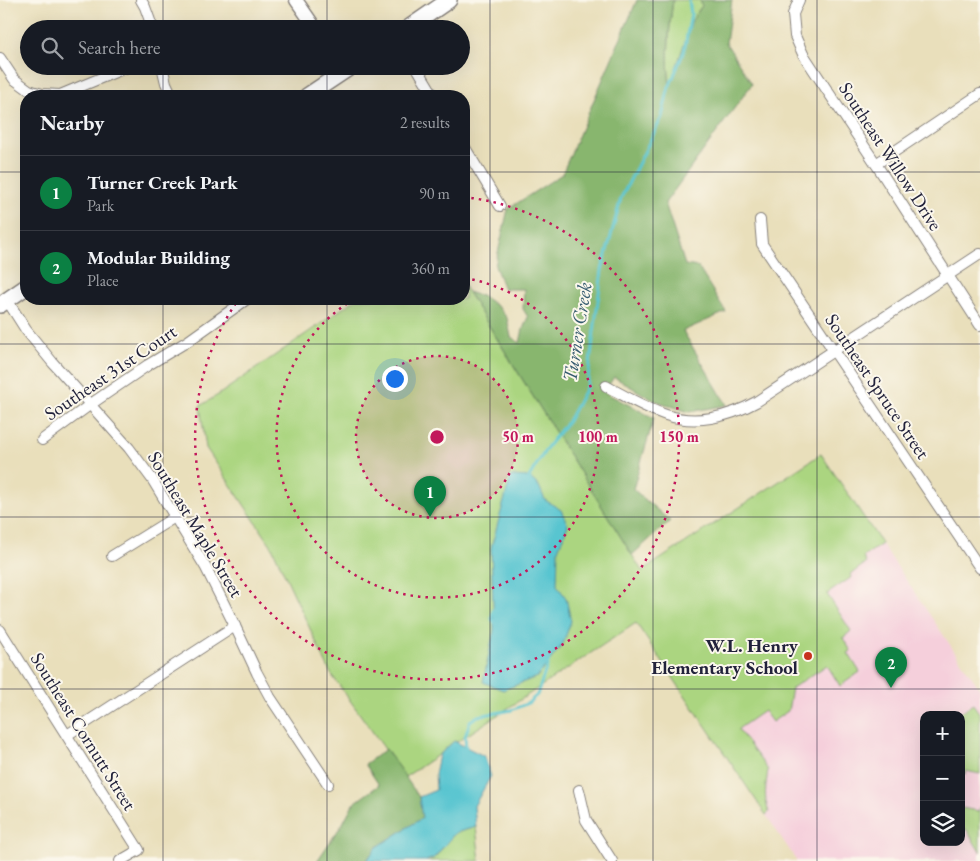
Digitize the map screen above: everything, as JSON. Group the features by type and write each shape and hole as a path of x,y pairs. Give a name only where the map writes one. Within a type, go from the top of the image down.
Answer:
{"main road":[{"path":"420,20 449,0"},
{"path":"315,90 336,75"},
{"path":"4,302 20,290"}],"street":[{"path":"141,0 150,20"},
{"path":"296,0 310,20"},
{"name":"Southeast Willow Drive","path":"799,0 793,14 795,36 803,54 980,325"},
{"path":"1,61 14,79 29,90"},
{"path":"72,90 108,75"},
{"path":"164,75 169,90"},
{"path":"421,75 430,90"},
{"path":"876,164 980,94"},
{"path":"470,156 500,206"},
{"name":"Southeast Spruce Street","path":"760,220 762,244 980,568"},
{"path":"606,386 666,415 684,419 701,419 729,414 744,408 980,254"},
{"name":"Southeast Maple Street","path":"4,302 53,363 129,448 152,479 206,568 270,697 328,784"},
{"name":"Southeast 31st Court","path":"42,440 91,404 148,365 188,341 239,305"},
{"path":"112,556 175,516"},
{"path":"67,735 235,626"},
{"name":"Southeast Cornutt Street","path":"0,630 138,850 120,861"},
{"path":"580,790 586,820 612,861"}],"shaded area":[{"name":"W.L. Henry Elementary School","path":"821,454 980,689 980,861 797,861 636,622"}],"green space":[{"path":"637,0 673,0 668,43 670,86 692,20 702,6 700,0 732,0 726,43 752,84 665,203 685,265 698,267 726,312 683,331 727,405 689,412 653,400 614,377 604,392 654,418 633,489 670,521 632,555 470,295 470,293 484,297 498,307 507,318 511,337 520,343 528,317 523,309 524,289 504,289 495,266 508,209 562,174"},
{"path":"673,0 700,0 702,6 697,12 670,87 668,60"},
{"path":"470,296 642,571 821,454 882,544 863,557 866,563 851,574 852,577 827,594 851,631 843,638 851,651 848,653 860,672 840,686 827,665 792,688 788,711 772,722 764,711 738,729 768,770 766,797 769,812 766,815 636,623 457,742 454,741 441,753 405,777 331,674 271,545 206,448 200,406 347,305 470,305"},
{"path":"973,704 980,714 980,774 966,771 965,774 965,711 963,711"},
{"path":"386,749 419,797 423,818 377,847 366,861 317,861 343,823 353,804 379,785 365,764"},
{"path":"980,806 980,852 965,830 965,809 979,811"},
{"path":"476,827 480,861 426,861 434,858 455,833"}],"water":[{"path":"511,476 529,477 539,486 545,500 561,510 568,525 558,550 557,585 566,598 571,621 563,644 537,677 503,690 483,682 494,630 491,548"},
{"path":"454,741 484,756 491,776 474,806 476,827 455,833 434,858 426,861 366,861 377,847 422,818 419,797 436,790 435,774 439,755"}],"waterway":[{"name":"Turner Creek","path":"530,479 529,477 548,446 568,421 587,386 602,270 621,198 662,117 668,90 684,51 691,14 689,0"},
{"name":"Turner Creek","path":"495,608 492,619 495,623"},
{"name":"Turner Creek","path":"466,749 465,737 470,721 478,716 512,710 528,703 537,695 549,660"}],"place":[{"name":"Turner Creek Park","path":"430,517"},
{"name":"W.L. Henry Elementary School","path":"808,656"},
{"name":"Modular Building","path":"891,688"}]}
